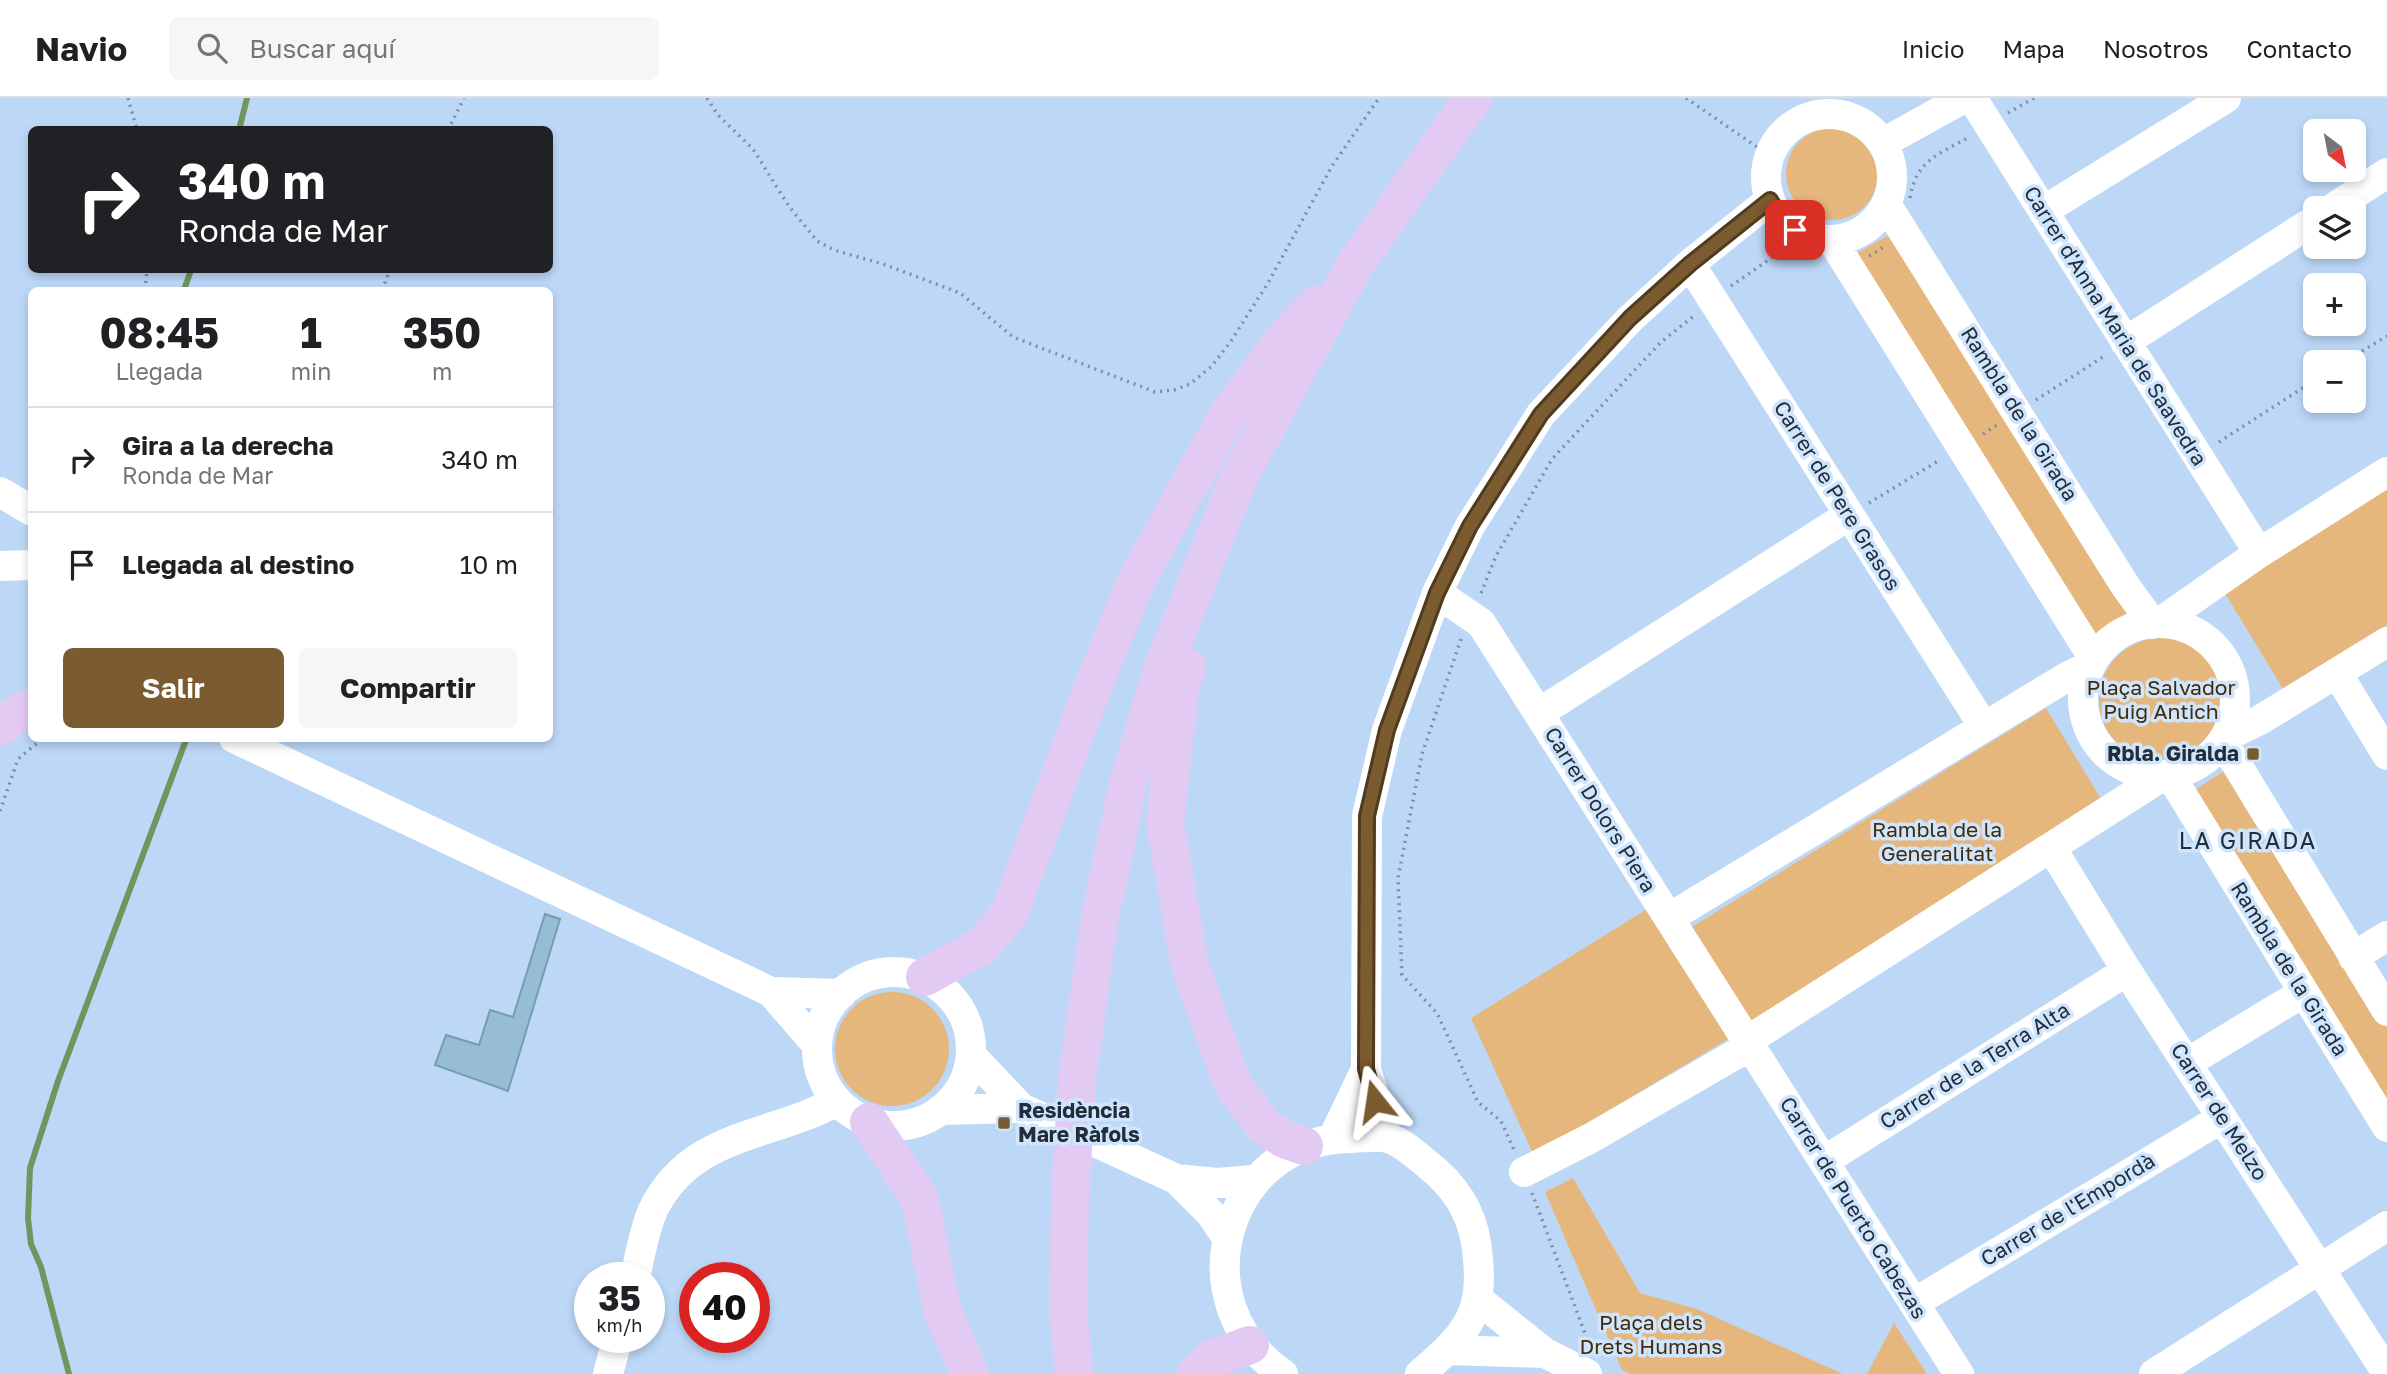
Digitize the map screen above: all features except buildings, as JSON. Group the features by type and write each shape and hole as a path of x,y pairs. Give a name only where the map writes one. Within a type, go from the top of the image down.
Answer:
{"highway":[{"path":"1074,1374 1069,1309 1070,1198 1077,1080 1104,898 1128,783 1162,670 1239,477 1356,262 1473,98"},
{"path":"925,977 981,946 1009,914 1090,694 1135,583 1227,416 1287,335 1356,262"},
{"path":"1319,1142 1284,1139 1264,1126 1233,1085 1191,967 1165,821 1180,688 1223,546 1329,339 1356,262"},
{"path":"869,1122 920,1199 942,1310 970,1374"},
{"path":"1196,1374 1213,1358 1250,1345"}],"street":[{"path":"1883,143 1964,98"},
{"name":"Carrer d'Anna Maria de Saavedra","path":"1972,98 2259,553"},
{"path":"2043,211 2226,98"},
{"path":"1827,248 1864,229 1898,206 1893,173 1883,143 1870,128 1853,118 1833,113 1813,116 1794,124 1779,138 1766,170 1770,200 1780,217 1795,230 1827,248 1962,447 2093,662"},
{"path":"2352,196 2387,173"},
{"path":"1420,1374 1448,1350 1466,1327 1479,1300 1480,1270 1473,1223 1449,1181 1387,1137 1366,1069 1367,816 1387,730 1437,593 1470,526 1541,414 1630,318 1690,264 1770,200"},
{"name":"Rambla de la Girada","path":"1898,206 2126,587 2156,623"},
{"path":"2125,342 2303,227"},
{"name":"Carrer de Pere Grasos","path":"1690,264 1984,727"},
{"path":"1669,918 2093,662 2119,635 2156,623 2259,553 2387,472"},
{"path":"0,492 28,509"},
{"path":"1539,713 1849,514"},
{"path":"0,566 28,565"},
{"name":"Carrer Dolors Piera","path":"1437,593 1481,623 1749,1044"},
{"path":"2093,662 2084,687 2084,710 2090,732 2103,751 2120,765 2141,774 2167,775 2191,769 2208,758 2224,739 2234,716 2236,694 2230,671 2219,652 2193,632 2156,623"},
{"path":"2224,739 2387,642"},
{"path":"2337,673 2387,755"},
{"path":"2224,739 2387,1011"},
{"path":"242,742 771,992 842,994"},
{"path":"1524,1172 1749,1044 2167,775"},
{"name":"Rambla de la Girada","path":"2167,775 2387,1127"},
{"name":"Carrer de Melzo","path":"2052,849 2127,971 2387,1373"},
{"path":"2353,957 2387,936"},
{"name":"Carrer de la Terra Alta","path":"1824,1161 2127,971"},
{"path":"902,972 925,977 947,992 962,1012 970,1035 971,1055 967,1075 958,1093 940,1110 909,1125 888,1126 869,1122 851,1113 837,1101 821,1073 817,1045 826,1016 854,983 877,974 902,972"},
{"path":"771,992 817,1045"},
{"path":"2187,1063 2304,992"},
{"name":"Carrer de Puerto Cabezas","path":"1749,1044 1959,1374"},
{"path":"971,1055 1021,1108 1176,1179 1217,1183 1254,1180 1319,1142 1387,1137"},
{"path":"1319,1142 1366,1069"},
{"path":"639,1262 653,1210 693,1159 712,1148 817,1112 837,1101"},
{"path":"940,1110 1021,1108"},
{"name":"Carrer de l'Empordà","path":"1914,1303 2222,1118"},
{"path":"1176,1179 1211,1213 1227,1238"},
{"path":"1254,1180 1227,1238 1223,1258 1228,1304 1250,1345 1283,1374"},
{"path":"2154,1374 2387,1226"},
{"path":"1479,1300 1545,1353"},
{"path":"1448,1350 1545,1353 1591,1368"},
{"path":"608,1374 614,1353"}],"path":[{"path":"128,98 136,126"},
{"path":"450,126 464,98"},
{"path":"707,98 719,115 753,149 788,205 817,241 834,250 886,265 960,293 1013,337 1155,391 1174,390 1190,384 1212,366 1268,283 1332,166 1380,98"},
{"path":"1686,98 1770,156"},
{"path":"1898,206 1921,166 2034,98"},
{"path":"1861,261 1893,241"},
{"path":"1591,1368 1524,1172 1501,1121 1478,1102 1437,1013 1402,975 1398,878 1422,754 1455,653 1496,556 1552,459 1661,342 1753,268 1787,247 1827,248"},
{"path":"2364,350 2387,336"},
{"path":"1849,514 1962,447 2125,342"},
{"path":"2196,456 2303,388"},
{"path":"0,811 18,759 19,719"}],"green space":[{"path":"1832,128 1850,131 1865,141 1875,156 1878,174 1875,192 1865,207 1850,217 1832,220 1814,217 1799,207 1789,192 1786,174 1789,156 1799,141 1814,131"},
{"path":"1896,231 2134,609 2093,636 1857,253"},
{"path":"2387,489 2387,625 2283,689 2223,590"},
{"name":"Plaça Salvador Puig Antich","path":"2161,638 2185,643 2205,656 2218,676 2223,700 2218,724 2205,744 2185,757 2161,762 2137,757 2117,744 2104,724 2099,700 2104,676 2117,656 2137,643"},
{"name":"Rambla de la Generalitat","path":"2046,708 2104,804 1748,1025 1687,930"},
{"path":"2232,766 2387,1022 2387,1113 2190,793"},
{"path":"1652,906 1736,1034 1534,1156 1471,1018"},
{"path":"892,992 914,996 932,1009 945,1027 949,1049 945,1071 932,1089 914,1102 892,1106 870,1102 852,1089 839,1071 835,1049 839,1027 852,1009 870,996"},
{"name":"Plaça dels Drets Humans","path":"1573,1178 1640,1293 1697,1309 1843,1374 1631,1374 1622,1370 1545,1192"},
{"path":"1894,1323 1927,1374 1867,1374"}],"waterway":[{"path":"240,126 247,98"},
{"path":"185,287 190,273"},
{"path":"69,1374 41,1267 31,1244 28,1218 30,1168 58,1081 185,742"}],"place":[{"name":"Rbla. Giralda","path":"2253,754"},
{"name":"Residència Mare Ràfols","path":"1004,1123"}],"district":[{"name":"LA GIRADA","path":"2248,841"}],"route":[{"path":"1375,1101 1366,1069 1367,816 1387,730 1437,593 1470,526 1541,414 1630,318 1690,264 1770,200 1780,217 1795,230"}]}
